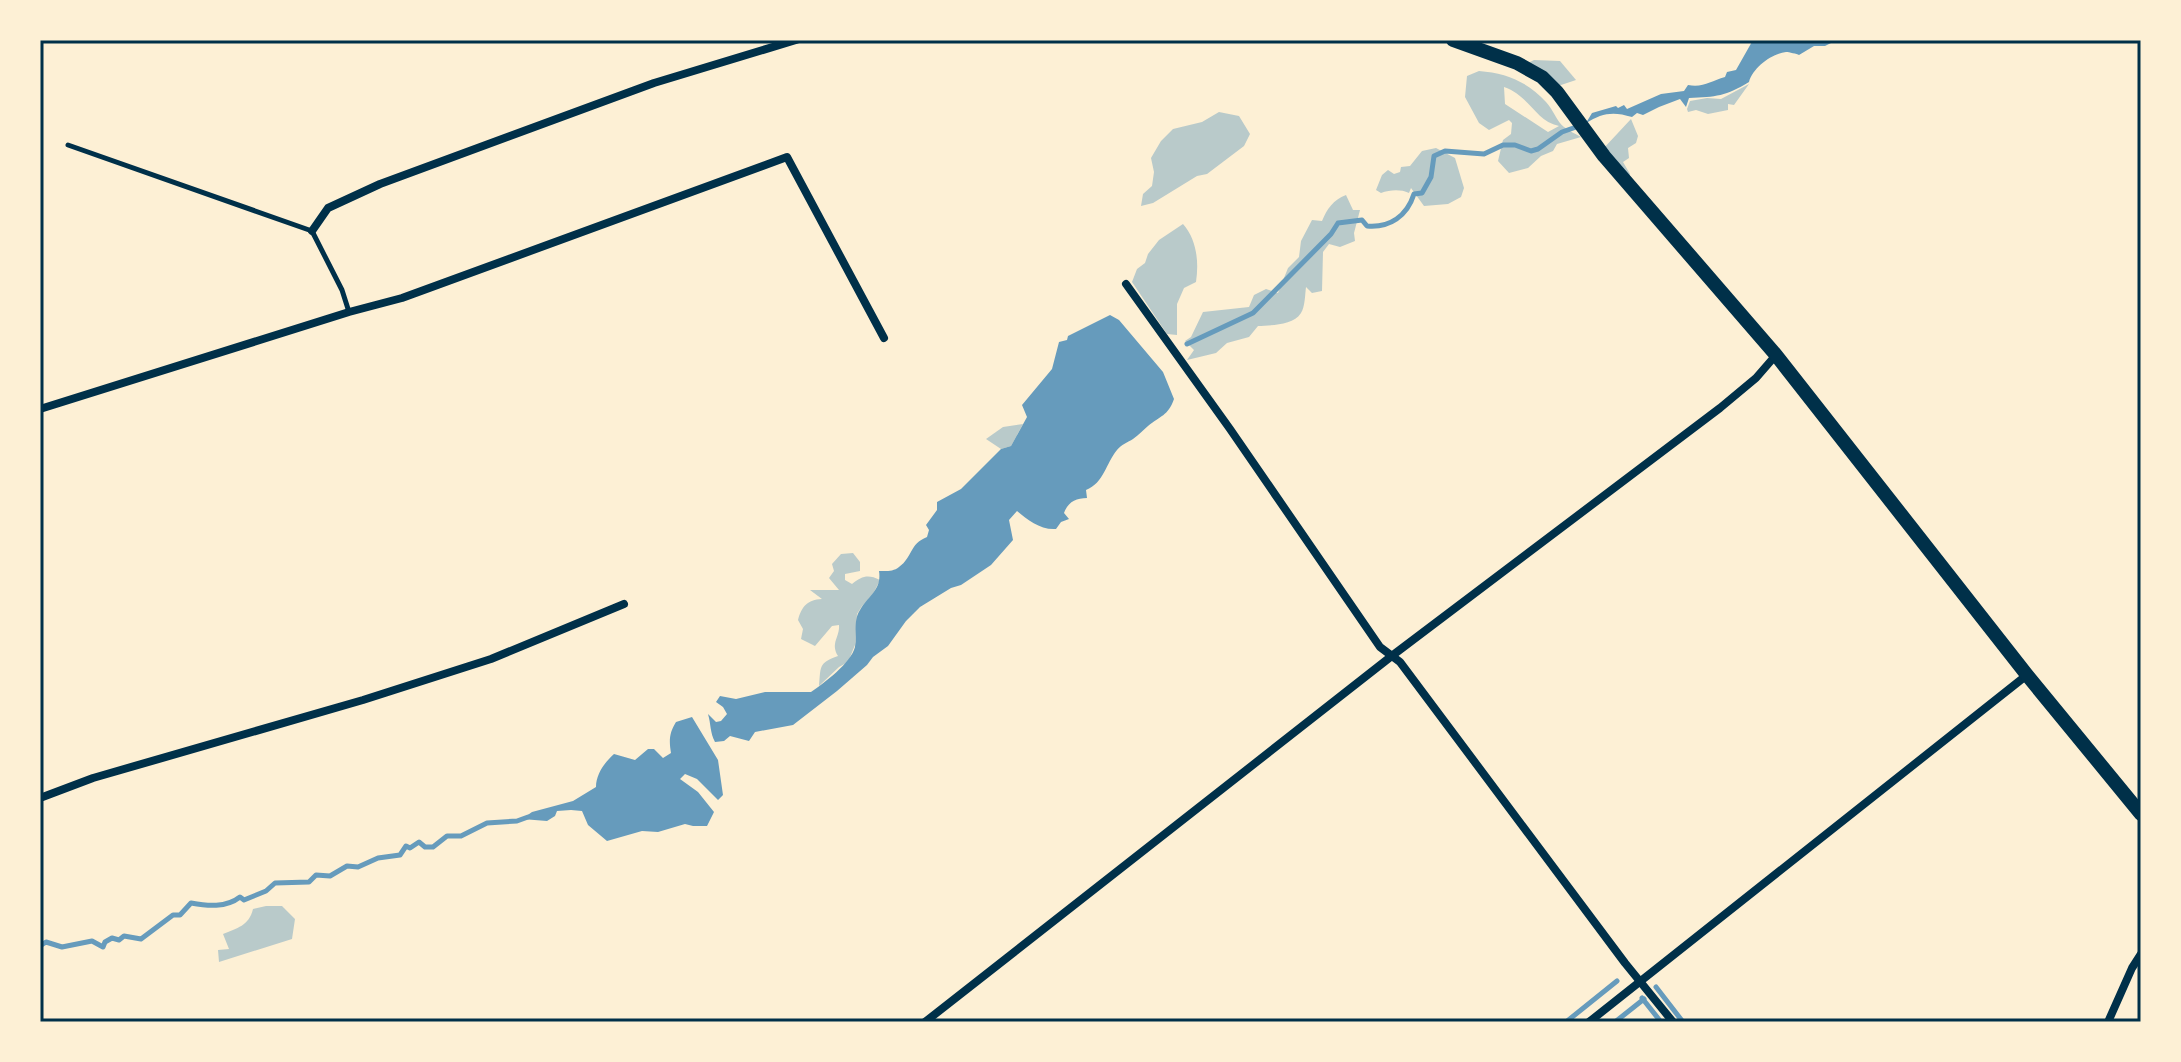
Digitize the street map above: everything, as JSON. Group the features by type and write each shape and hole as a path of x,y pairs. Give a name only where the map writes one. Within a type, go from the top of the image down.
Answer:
{"street":[{"path":"312,231 328,208 380,184 654,83 796,40"},
{"path":"1453,40 1517,63 1542,77 1557,92 1604,156 1776,355 2027,675 2141,814"},
{"path":"40,409 402,298 787,157 884,338"},
{"path":"1126,284 1380,647 1400,662 1625,963 1673,1022"},
{"path":"925,1022 936,1019 1393,655 1720,408 1756,378 1776,355"},
{"path":"40,798 93,778 363,700 491,659 624,604"},
{"path":"1589,1022 2027,675"},
{"path":"2108,1022 2141,954"}],"lane":[{"path":"68,145 312,231 342,290 349,312"}],"shaded area":[{"path":"1534,60 1560,61 1576,80 1558,86 1526,64"},
{"path":"1479,71 1489,72 1524,84 1546,102 1562,125 1581,137 1557,144 1553,151 1541,156 1528,168 1509,173 1498,161 1503,140 1511,134 1512,123 1509,120 1489,130 1479,123 1465,97 1467,76","holes":["1504,87 1513,91 1544,119 1559,126 1548,132 1505,104"]},
{"path":"1749,84 1734,105 1728,104 1728,110 1708,114 1696,110 1688,112 1690,101 1721,99"},
{"path":"1219,112 1239,116 1250,134 1244,146 1207,174 1197,176 1153,203 1141,206 1143,194 1152,186 1154,172 1151,158 1161,141 1173,129 1202,122"},
{"path":"1631,119 1638,136 1636,143 1628,148 1629,158 1623,162 1630,174 1629,181 1603,149"},
{"path":"1436,148 1455,158 1464,188 1461,197 1448,204 1424,206 1411,188 1409,193 1395,190 1381,193 1376,190 1382,175 1388,170 1394,174 1400,172 1401,167 1410,166 1422,151"},
{"path":"1346,195 1353,210 1360,210 1355,241 1340,247 1329,244 1323,252 1322,291 1312,293 1306,287 1301,313 1281,324 1258,326 1249,337 1227,343 1216,353 1187,360 1194,350 1185,341 1191,337 1203,312 1249,307 1254,295 1266,289 1278,293 1288,268 1299,257 1301,241 1312,220 1322,221 1331,205"},
{"path":"1183,224 1194,244 1197,274 1196,282 1184,288 1177,304 1177,335 1167,334 1132,282 1137,269 1145,263 1159,240"},
{"path":"1023,424 1011,446 1001,449 986,439 1003,427"},
{"path":"853,553 860,562 860,571 845,574 845,580 852,584 865,577 880,580 871,598 857,614 855,645 848,662 819,686 822,666 838,656 835,644 839,625 832,626 815,646 801,639 803,629 798,620 806,605 822,599 810,590 839,590 829,578 834,571 832,564 841,554"},
{"path":"282,906 295,919 292,939 219,962 218,950 229,949 223,934 245,923 253,909"}],"water":[{"path":"1753,40 1837,40 1825,46 1814,46 1799,55 1786,52 1774,56 1763,62 1749,82 1720,95 1689,98 1686,107 1680,99 1643,115 1608,114 1586,123 1592,113 1624,105 1627,109 1661,94 1684,91 1688,85 1703,85 1725,77 1727,72 1736,70"},
{"path":"1110,315 1119,320 1163,372 1174,399 1163,415 1117,450 1101,478 1086,490 1087,498 1070,503 1064,513 1069,519 1061,522 1056,529 1050,529 1035,524 1017,511 1009,520 1013,540 991,565 920,607 888,646 793,725 755,732 749,741 730,736 724,741 715,742 708,714 716,722 727,714 716,702 720,696 736,699 765,692 811,692 843,666 855,647 858,614 876,588 879,571 894,570 903,563 917,543 927,537 929,530 926,525 937,510 937,502 961,489 1001,449 1011,446 1027,417 1022,405 1052,369 1059,342"},
{"path":"692,717 718,760 723,795 718,800 697,779 685,774 680,779 698,792 714,812 707,826 685,824 607,841 588,825 582,811 557,811 547,821 522,819 532,812 573,801 596,787 602,769 614,754 635,760 648,749 654,749 663,758 671,753 670,737 676,722"}],"waterway":[{"path":"1187,344 1253,313 1331,234 1338,223 1362,220 1367,226 1375,226 1396,219 1407,209 1414,194 1422,193 1431,177 1434,156 1445,151 1484,154 1503,145 1515,145 1531,151 1562,132 1579,126"},
{"path":"40,946 46,942 62,947 92,941 103,947 112,938 119,940 124,936 141,939 173,915 180,915 191,903 216,905 240,897 244,900 266,891 275,883 309,882 316,875 330,876 347,866 358,867 378,858 400,855 406,846 410,848 419,842 425,847 433,847 447,836 461,836 487,823 528,817"},
{"path":"1566,1022 1617,981"},
{"path":"1656,987 1683,1022"},
{"path":"1642,998 1661,1022"},
{"path":"1615,1022 1644,999"}]}
